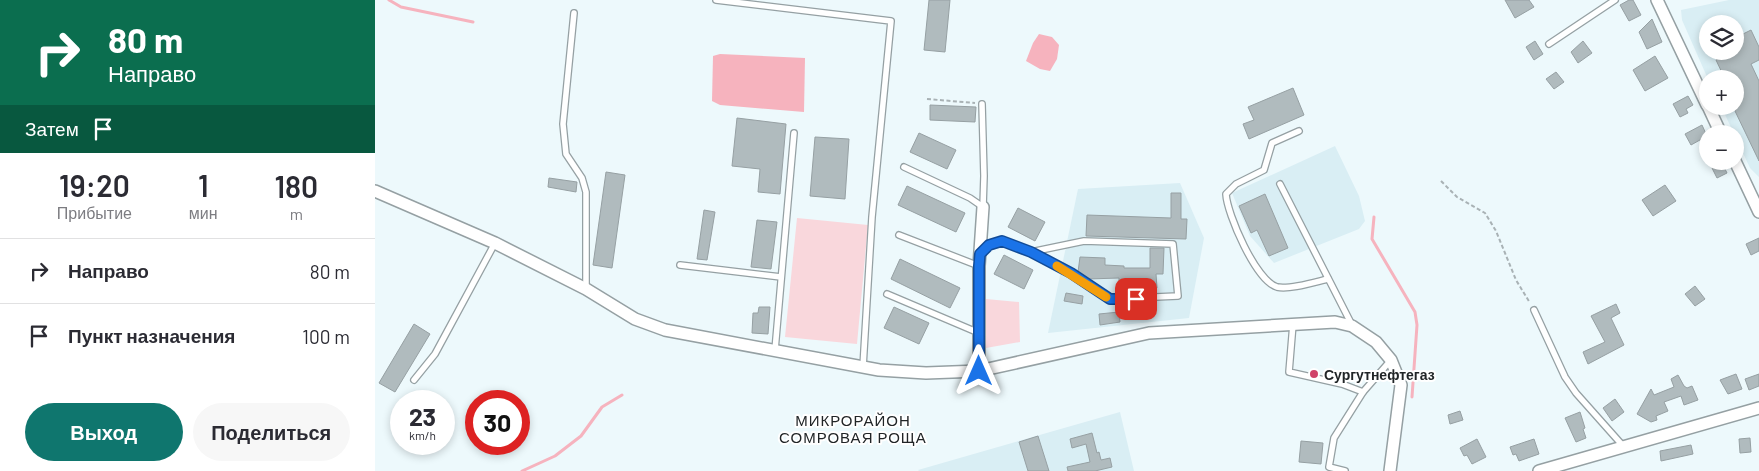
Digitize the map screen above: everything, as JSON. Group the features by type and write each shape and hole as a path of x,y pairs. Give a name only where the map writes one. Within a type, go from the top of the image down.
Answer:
{"street":[{"path":"1657,0 1699,87"},
{"path":"1739,170 1759,212"},
{"path":"375,191 495,243 586,289 635,319 665,330 863,367 926,373 979,371 1149,333 1335,322 1352,326 1377,342 1391,360 1401,385 1390,471"},
{"path":"979,371 979,266 983,207"},
{"path":"1539,471 1759,408"}],"lane":[{"path":"716,0 891,21 872,217 863,367"},
{"path":"1549,44 1615,0"},
{"path":"574,12 563,124 566,154 583,178 586,192 586,289"},
{"path":"982,104 983,207"},
{"path":"1299,131 1273,144 1264,170 1236,184 1226,194 1226,205 1252,261 1266,279 1277,287 1290,287 1328,279"},
{"path":"775,350 794,133"},
{"path":"904,167 970,198 983,207"},
{"path":"1280,184 1352,326"},
{"path":"899,235 979,266"},
{"path":"980,254 989,245 1002,241 1031,252 1071,273 1110,299 1178,296 1173,244 1084,241 1031,252"},
{"path":"414,380 435,354 495,243"},
{"path":"679,265 781,277"},
{"path":"887,294 979,333"},
{"path":"1534,310 1565,377 1576,393 1624,447"},
{"path":"1293,324 1289,372 1343,384 1363,392"},
{"path":"1345,471 1329,467 1334,438 1363,392 1391,360"}],"path":[{"path":"927,99 982,104"},
{"path":"1441,181 1457,197 1485,213 1496,231 1516,280 1534,310"}],"shaded area":[{"path":"1729,0 1759,0 1759,177 1750,168 1744,155 1744,125 1730,125 1725,115 1744,115 1744,70 1704,70 1700,60 1744,60 1744,15 1699,15 1699,59 1682,20 1681,10"},
{"path":"1039,34 1052,37 1059,45 1057,59 1050,71 1040,69 1026,61 1033,43"},
{"path":"720,54 805,58 804,112 720,105 712,101 713,56"},
{"path":"1335,146 1359,196 1365,221 1359,229 1274,263 1250,236 1232,193"},
{"path":"1180,183 1204,238 1189,318 1048,333 1078,189"},
{"path":"797,218 868,225 857,344 785,337"},
{"path":"986,299 1019,302 1020,342 986,348"},
{"path":"1120,412 1134,471 918,470"}],"building":[{"path":"929,0 950,0 945,52 924,50"},
{"path":"1505,0 1529,0 1534,7 1515,18"},
{"path":"1633,0 1641,15 1629,21 1620,5"},
{"path":"1652,19 1662,42 1647,49 1639,32"},
{"path":"1751,30 1759,47 1759,60 1751,64 1759,81 1759,161 1744,130 1744,125 1742,125 1737,115 1744,115 1744,70 1721,70 1716,60 1744,60 1744,34"},
{"path":"1535,41 1543,54 1534,60 1526,47"},
{"path":"1583,41 1592,53 1578,63 1571,52"},
{"path":"1655,56 1668,78 1645,91 1633,70"},
{"path":"1556,72 1564,82 1554,89 1546,79"},
{"path":"1293,88 1304,115 1249,139 1243,124 1254,120 1248,107"},
{"path":"1688,96 1693,105 1686,109 1688,113 1680,117 1673,104"},
{"path":"930,105 976,107 975,122 930,120"},
{"path":"737,118 786,124 780,194 758,192 760,169 732,166"},
{"path":"1699,127 1699,140 1691,145 1685,134"},
{"path":"919,133 956,150 947,169 910,152"},
{"path":"815,137 849,139 845,199 810,196"},
{"path":"1713,170 1726,170 1727,173 1717,178"},
{"path":"606,172 625,175 612,268 593,265"},
{"path":"549,178 577,182 576,192 548,187"},
{"path":"1665,185 1676,201 1653,216 1642,200"},
{"path":"907,186 965,213 956,232 898,205"},
{"path":"1171,193 1181,193 1181,219 1187,219 1186,239 1086,236 1087,215 1171,218"},
{"path":"1265,194 1288,248 1269,256 1257,230 1251,233 1239,206"},
{"path":"1018,208 1045,222 1035,241 1008,227"},
{"path":"704,210 715,212 707,260 697,259"},
{"path":"757,220 777,222 771,269 751,267"},
{"path":"1759,238 1759,251 1751,255 1746,244"},
{"path":"1150,248 1164,248 1163,274 1156,274 1157,288 1119,289 1119,278 1088,279 1078,272 1080,257 1105,258 1105,265 1124,266 1124,268 1150,268"},
{"path":"1004,255 1033,270 1024,289 994,274"},
{"path":"900,259 960,288 950,308 891,279"},
{"path":"1695,286 1705,299 1695,306 1685,294"},
{"path":"1066,293 1083,296 1082,304 1064,301"},
{"path":"1616,304 1620,313 1611,318 1624,345 1588,364 1583,352 1605,342 1591,316"},
{"path":"759,307 770,307 768,334 752,333 753,313 758,313"},
{"path":"894,307 929,323 919,344 884,328"},
{"path":"1119,312 1120,322 1100,325 1099,314"},
{"path":"414,324 430,334 396,390 391,390 379,383"},
{"path":"1736,374 1742,389 1728,394 1720,380"},
{"path":"1759,374 1759,386 1749,390 1745,379"},
{"path":"1678,375 1684,386 1687,388 1692,386 1698,400 1684,405 1681,396 1664,402 1668,411 1656,416 1657,420 1651,422 1637,414 1651,389 1654,395 1674,387 1671,379"},
{"path":"1615,399 1624,412 1612,421 1603,408"},
{"path":"1460,411 1463,420 1450,424 1448,415"},
{"path":"1580,412 1586,438 1576,442 1565,418"},
{"path":"1092,433 1097,453 1099,452 1101,460 1110,458 1112,467 1095,471 1068,471 1067,467 1090,462 1086,444 1072,448 1070,439"},
{"path":"1038,436 1049,471 1028,471 1019,442"},
{"path":"1750,438 1751,452 1740,453 1739,439"},
{"path":"1477,439 1486,457 1472,464 1467,455 1464,456 1460,448"},
{"path":"1534,439 1539,454 1519,461 1516,454 1513,455 1510,447"},
{"path":"1301,441 1323,443 1321,464 1299,462"},
{"path":"1691,445 1693,454 1661,461 1660,451"}],"waterway":[{"path":"389,0 401,7 473,22"},
{"path":"1374,217 1372,239 1415,312 1417,325 1412,397"},
{"path":"522,471 555,456 581,436 602,407 622,395"}],"slow traffic":[{"path":"1057,266 1071,273 1106,297"}],"place":[{"name":"Сургутнефтегаз","path":"1314,374"}],"district":[{"name":"МИКРОРАЙОН СОМРОВАЯ РОЩА","path":"853,428"}],"route":[{"path":"979,371 979,266 980,254 989,245 1002,241 1031,252 1071,273 1110,299 1136,299"}]}
